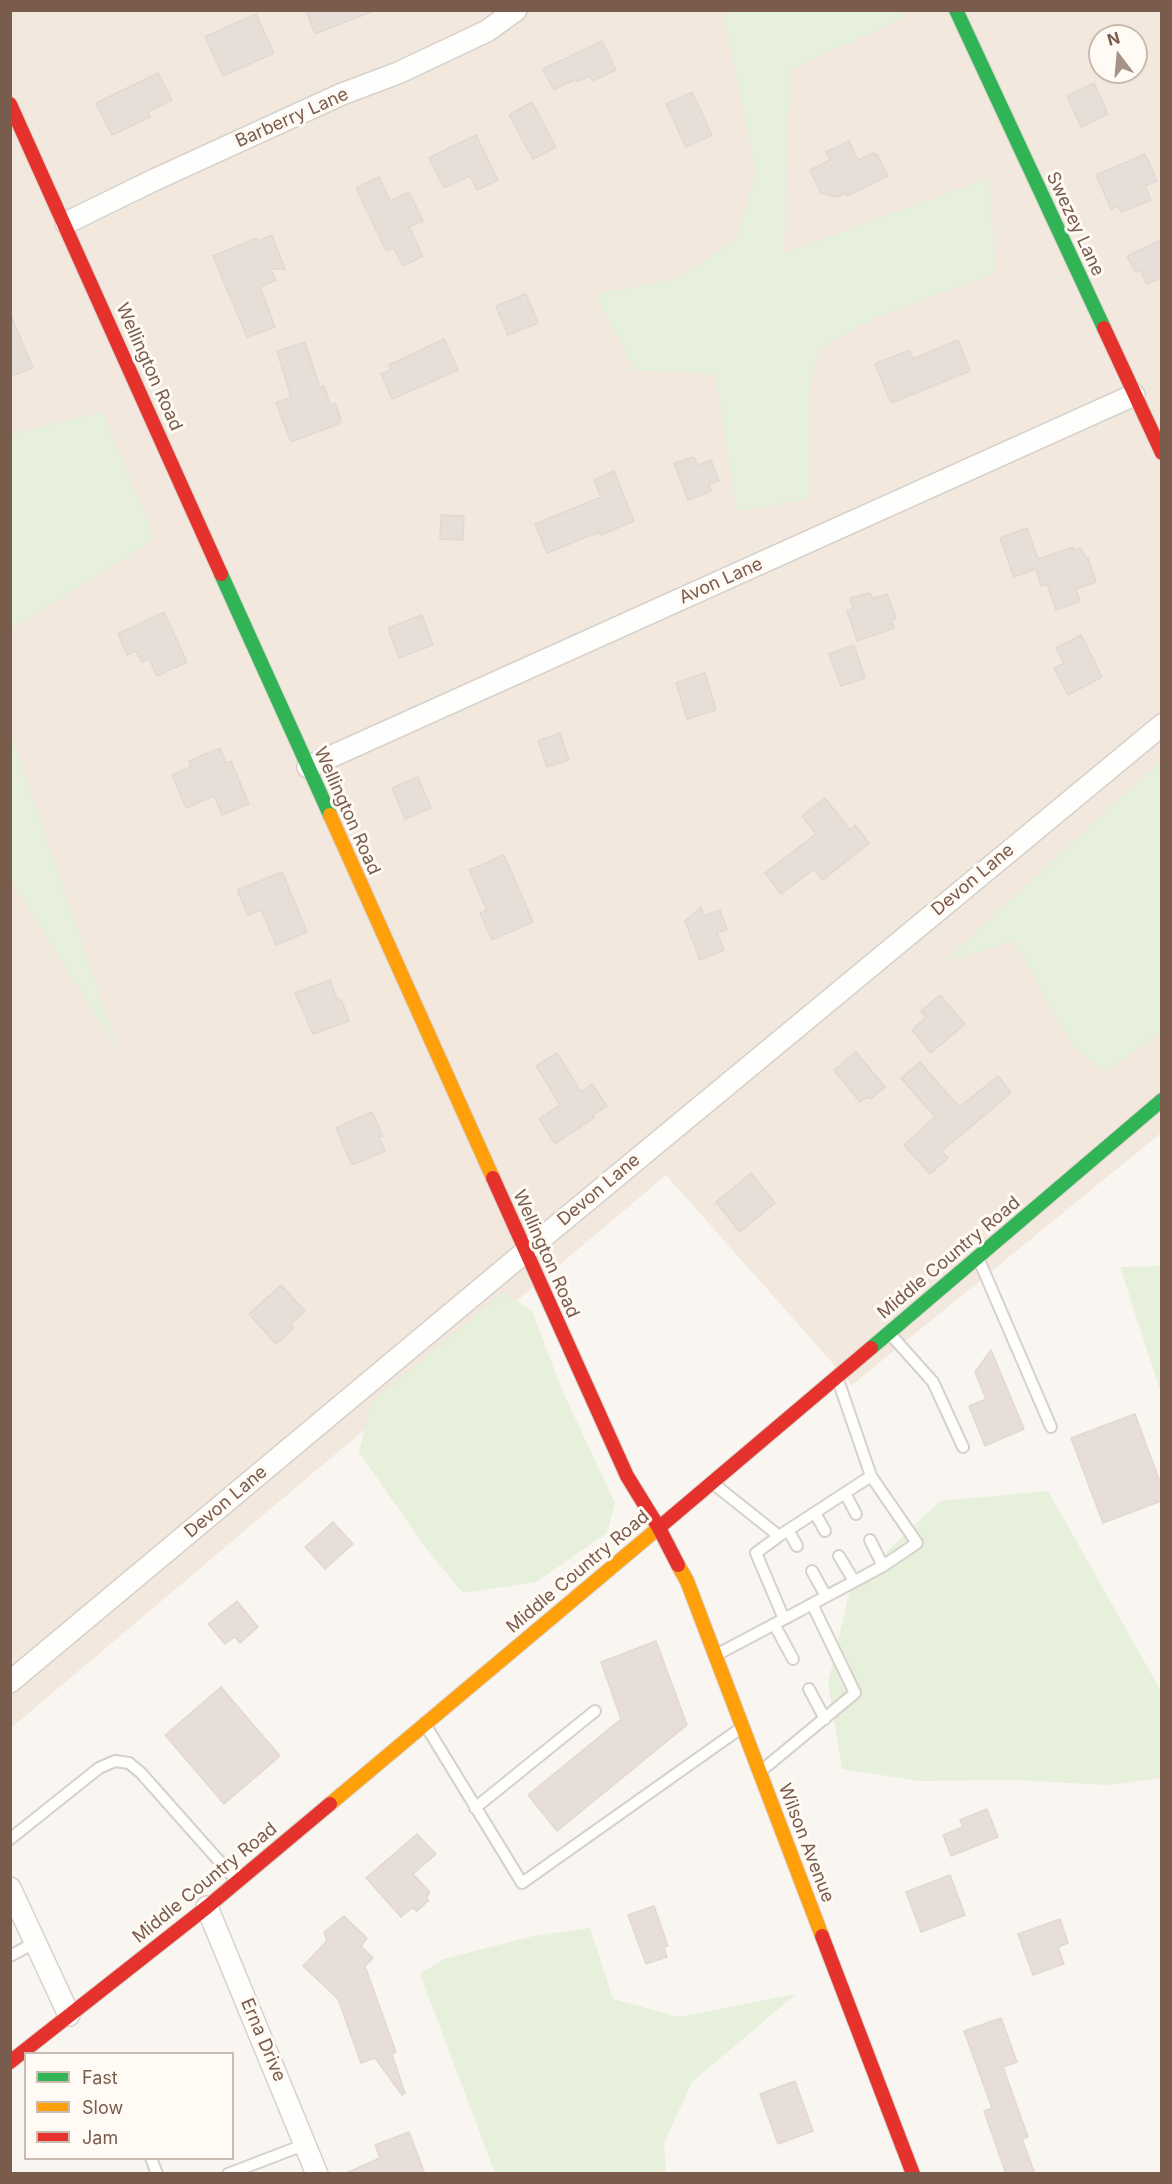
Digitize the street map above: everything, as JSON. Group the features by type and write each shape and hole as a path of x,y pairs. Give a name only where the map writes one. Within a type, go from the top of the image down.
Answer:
{"street":[{"name":"Barberry Lane","path":"66,223 332,99 408,69 488,31 516,10"},
{"name":"Swezey Lane","path":"956,10 1161,453"},
{"name":"Wellington Road","path":"10,104 66,223 627,1476 659,1528"},
{"name":"Avon Lane","path":"308,767 1134,395"},
{"name":"Devon Lane","path":"10,1682 1161,724"},
{"name":"Middle Country Road","path":"10,2062 207,1907 659,1528 1161,1100"},
{"name":"Wilson Avenue","path":"659,1528 687,1581 913,2174"},
{"path":"10,1888 69,2014"},
{"name":"Erna Drive","path":"207,1907 317,2174"}],"lane":[{"path":"977,1257 1051,1427"},
{"path":"888,1333 933,1382 963,1447"},
{"path":"715,1655 883,1566 917,1543 871,1476 837,1376"},
{"path":"793,1659 756,1552 871,1476"},
{"path":"712,1483 783,1533 797,1546"},
{"path":"845,1493 856,1514"},
{"path":"815,1513 825,1531"},
{"path":"870,1540 883,1566"},
{"path":"839,1556 854,1581"},
{"path":"812,1571 826,1596"},
{"path":"760,1772 855,1693 812,1604"},
{"path":"809,1689 825,1719"},
{"path":"476,1808 595,1711"},
{"path":"424,1724 522,1883 743,1727"},
{"path":"10,1839 99,1768 115,1761 129,1763 141,1773 237,1881"},
{"path":"10,1956 36,1942"},
{"path":"228,2174 306,2144"}],"shaded area":[{"path":"11,11 1161,11 1161,1133 852,1385 666,1175 11,1728"}],"green space":[{"path":"726,10 900,10 903,18 790,70 784,253 989,178 996,273 877,317 819,348 809,392 810,499 737,511 715,374 634,370 595,294 678,279 737,238 756,171 723,13"},
{"path":"103,412 155,539 11,629 11,434"},
{"path":"10,727 17,751 119,1052 11,881"},
{"path":"1161,760 1161,1033 1105,1073 1073,1047 1014,941 942,963"},
{"path":"1162,1266 1161,1393 1120,1267"},
{"path":"503,1292 532,1311 562,1390 615,1503 607,1533 536,1582 463,1593 425,1547 359,1452 371,1403"},
{"path":"1048,1491 1161,1691 1161,1778 1107,1785 1014,1780 919,1781 842,1769 828,1683 851,1586 940,1501"},
{"path":"590,1928 613,1999 679,2017 796,1994 692,2082 664,2143 666,2173 495,2173 420,1974 444,1959 533,1936"}],"building":[{"path":"306,10 371,10 371,12 315,34"},
{"path":"256,14 274,53 223,76 205,37"},
{"path":"602,41 616,70 592,81 590,76 577,82 576,79 554,90 543,69"},
{"path":"158,73 172,100 148,112 150,117 112,135 96,103"},
{"path":"1094,84 1108,114 1081,127 1067,96"},
{"path":"692,92 712,135 686,147 666,104"},
{"path":"532,102 556,147 533,159 509,115"},
{"path":"476,135 498,180 477,190 470,176 444,188 429,158"},
{"path":"849,141 858,160 874,153 877,154 888,176 847,196 846,193 838,197 821,193 810,170 830,160 826,152"},
{"path":"1145,154 1157,181 1145,186 1151,200 1121,212 1118,206 1111,209 1096,175"},
{"path":"379,177 390,201 409,192 423,221 409,227 423,256 403,266 394,248 386,251 356,188"},
{"path":"272,235 285,269 271,269 276,280 260,287 275,327 247,337 213,256 257,238 258,241"},
{"path":"1161,240 1161,278 1147,284 1141,271 1135,272 1127,256"},
{"path":"526,294 538,323 508,335 496,306"},
{"path":"10,313 33,368 10,377"},
{"path":"444,339 458,370 392,399 381,374 391,370 389,365"},
{"path":"958,340 970,371 891,403 875,364 909,350 913,359"},
{"path":"305,342 320,388 324,386 330,405 335,403 341,419 338,424 291,442 276,403 291,397 277,351"},
{"path":"694,457 698,465 711,460 719,481 709,484 711,491 688,500 674,463"},
{"path":"614,471 634,521 547,553 535,524 601,497 594,480"},
{"path":"441,515 464,516 463,540 440,539"},
{"path":"1027,528 1038,559 1073,547 1074,550 1081,548 1085,557 1088,558 1096,582 1076,589 1080,601 1056,610 1047,584 1041,586 1036,569 1014,577 1000,538"},
{"path":"870,593 873,599 887,594 896,618 891,620 894,628 857,641 847,610 853,609 850,598"},
{"path":"164,612 187,662 157,676 149,659 142,662 136,651 127,655 118,634"},
{"path":"422,615 433,645 399,658 388,628"},
{"path":"1081,635 1102,677 1068,695 1054,668 1064,663 1056,648"},
{"path":"854,645 865,678 841,686 829,654"},
{"path":"705,673 716,710 687,719 676,683"},
{"path":"560,733 569,760 547,767 538,741"},
{"path":"220,748 226,763 231,761 249,804 222,815 214,796 186,808 172,775 191,767 189,761"},
{"path":"418,777 431,808 405,819 392,788"},
{"path":"825,798 850,830 855,825 869,843 823,880 814,869 781,894 765,873 816,834 802,816"},
{"path":"504,855 533,922 492,940 480,913 487,910 469,870"},
{"path":"282,872 307,932 276,945 261,910 248,915 237,890"},
{"path":"701,907 704,916 720,910 727,929 717,933 724,950 700,960 685,921"},
{"path":"330,980 337,999 342,1001 349,1021 313,1034 295,993"},
{"path":"940,995 965,1024 931,1053 912,1030 926,1017 921,1011"},
{"path":"856,1052 885,1087 871,1099 867,1097 860,1102 834,1070"},
{"path":"557,1053 581,1092 592,1084 607,1106 594,1114 594,1118 555,1144 539,1119 560,1105 536,1066"},
{"path":"920,1062 959,1107 998,1076 1011,1093 942,1151 948,1158 930,1174 904,1145 935,1117 901,1078"},
{"path":"372,1112 383,1136 379,1137 385,1151 352,1165 336,1128"},
{"path":"751,1173 775,1203 740,1232 716,1202"},
{"path":"281,1285 305,1311 291,1324 294,1328 276,1344 249,1314"},
{"path":"991,1350 1024,1429 985,1446 969,1406 986,1399 975,1372"},
{"path":"1135,1414 1161,1485 1161,1501 1103,1523 1071,1438"},
{"path":"333,1522 353,1544 325,1569 305,1547"},
{"path":"237,1601 258,1627 240,1643 235,1637 225,1644 208,1624"},
{"path":"656,1641 687,1725 557,1831 528,1795 621,1719 601,1662"},
{"path":"221,1687 280,1756 224,1804 165,1735"},
{"path":"987,1809 998,1837 951,1856 943,1835 963,1827 960,1820"},
{"path":"417,1834 436,1854 413,1874 430,1892 426,1898 429,1900 417,1911 412,1908 401,1917 366,1878"},
{"path":"950,1875 965,1915 921,1932 906,1892"},
{"path":"654,1906 668,1946 664,1947 667,1957 646,1964 628,1915"},
{"path":"344,1916 367,1938 361,1946 373,1958 365,1966 396,2052 392,2054 405,2093 402,2095 375,2058 361,2063 338,1999 303,1966 327,1941 324,1932"},
{"path":"1060,1919 1068,1943 1058,1947 1064,1964 1033,1975 1018,1934"},
{"path":"1001,2018 1017,2062 1003,2067 1028,2137 1022,2139 1035,2174 1006,2174 984,2111 992,2108 964,2031"},
{"path":"795,2081 813,2131 778,2144 760,2094"},
{"path":"409,2132 425,2174 344,2174 380,2158 375,2145"}],"traffic: fast":[{"path":"956,10 1104,328"},
{"path":"221,574 330,815"},
{"path":"871,1348 1162,1100"}],"traffic: slow":[{"path":"330,815 493,1178"},
{"path":"330,1804 662,1525"},
{"path":"678,1565 687,1581 822,1936"}],"traffic: jam":[{"path":"10,104 221,574"},
{"path":"1104,328 1162,453"},
{"path":"493,1178 627,1476 659,1528 678,1565"},
{"path":"662,1525 871,1348"},
{"path":"10,2062 207,1907 330,1804"},
{"path":"822,1936 913,2174"}]}
